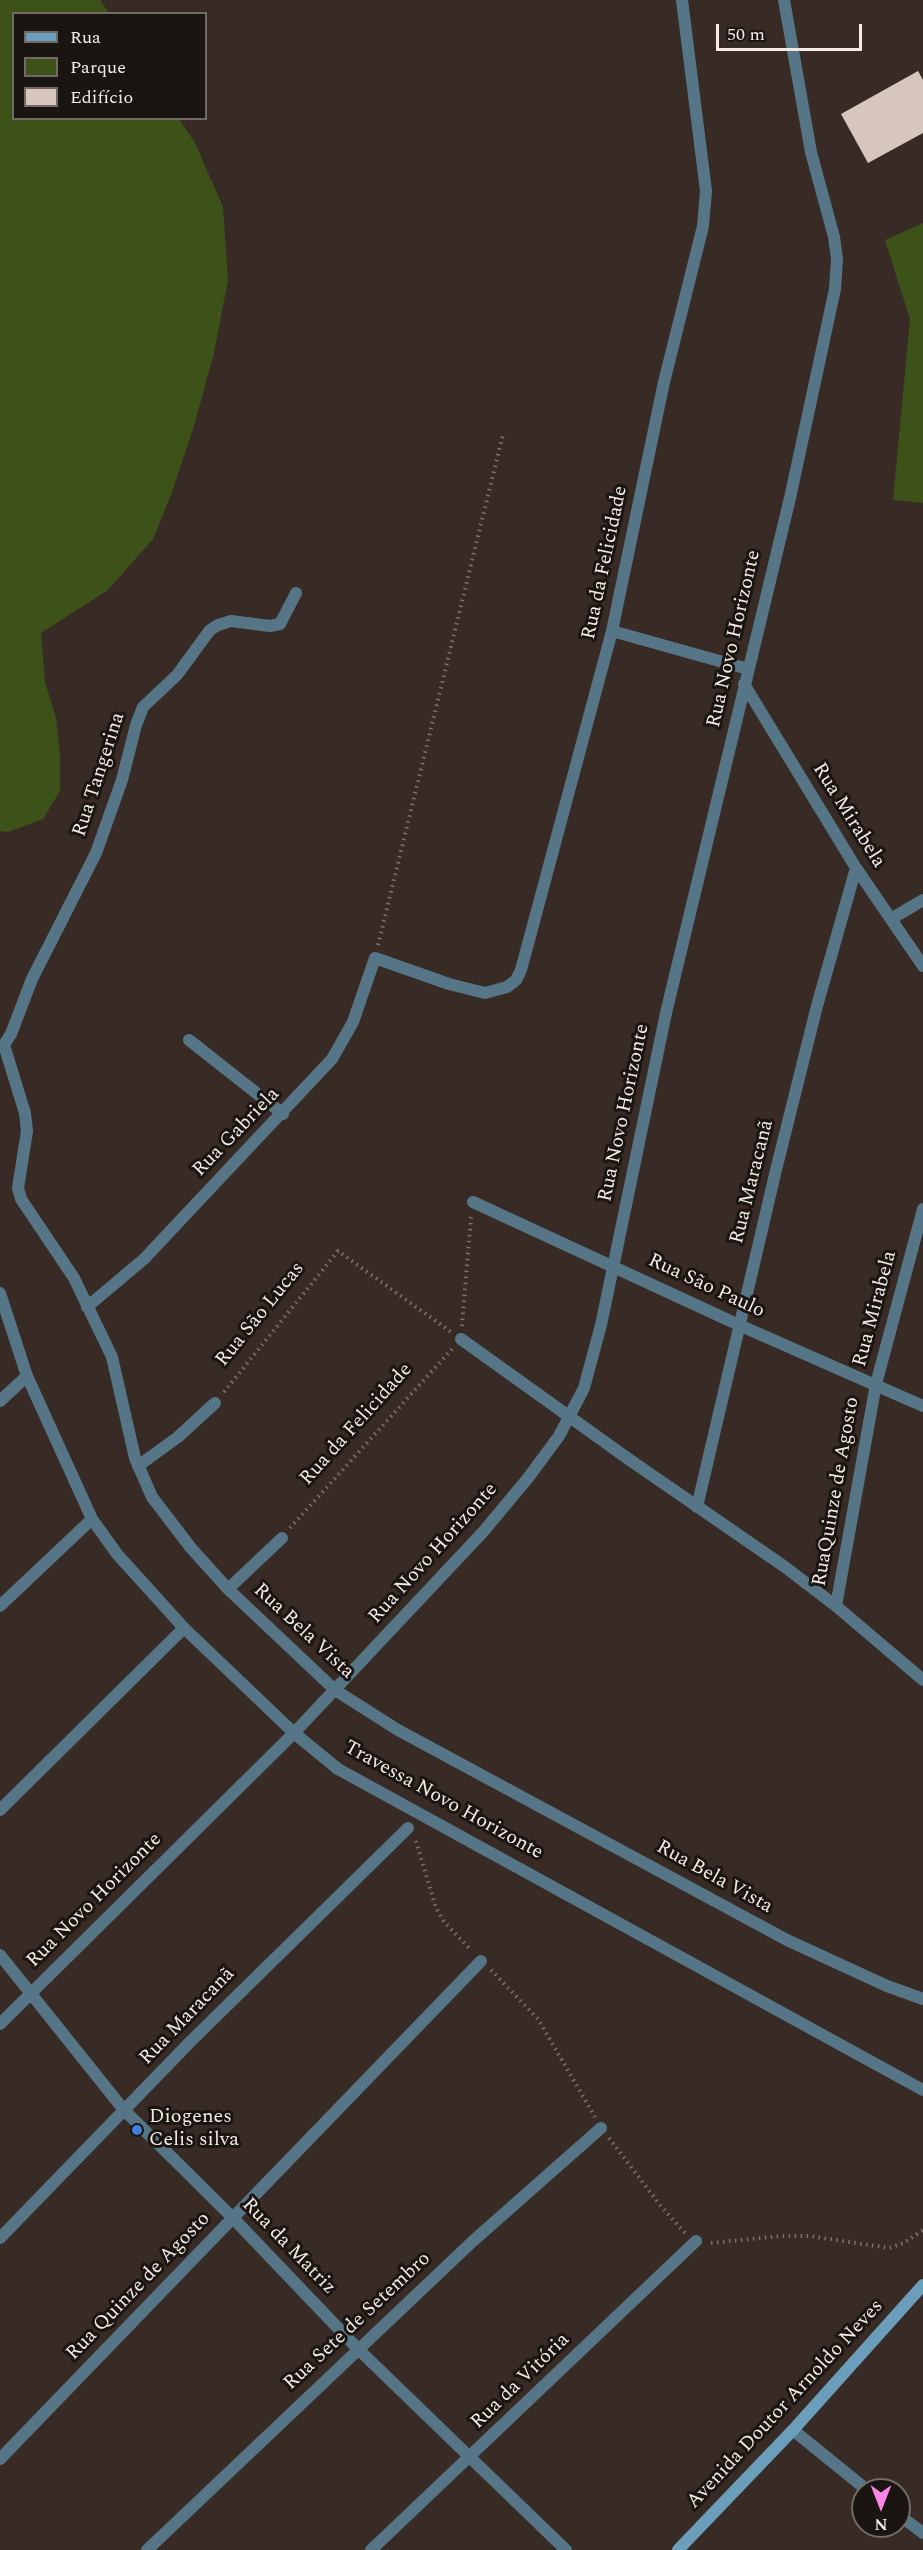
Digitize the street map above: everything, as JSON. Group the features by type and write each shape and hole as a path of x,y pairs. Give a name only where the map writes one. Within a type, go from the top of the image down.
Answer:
{"main road":[{"name":"Avenida Doutor Arnoldo Neves","path":"678,2550 793,2430 923,2285"}],"street":[{"name":"Rua Novo Horizonte","path":"0,2024 294,1733 483,1532 528,1478 570,1417 584,1388 601,1326 666,1013 835,289 837,259 834,237 804,117 784,0"},
{"name":"Rua da Felicidade","path":"375,958 449,984 485,993 497,991 516,980 521,970 612,631 664,382 706,211 704,171 684,1"},
{"name":"Rua Tangerina","path":"2,1045 11,1034 32,979 96,854 122,780 143,707 177,675 205,636 218,624 236,621 276,626 285,617 296,593"},
{"path":"612,631 748,669"},
{"name":"Rua Mirabela","path":"744,684 856,868 923,966"},
{"name":"Rua Maracanã","path":"697,1507 814,1017 856,868"},
{"path":"891,920 923,900"},
{"name":"Rua Gabriela","path":"87,1307 144,1259 283,1114 332,1059 364,994 375,958"},
{"path":"189,1040 283,1114"},
{"name":"Rua Bela Vista","path":"2,1045 21,1095 27,1131 19,1176 19,1193 74,1278 112,1357 138,1466 152,1497 228,1589 335,1690 398,1730 787,1940 887,1986 923,1999"},
{"name":"Rua São Paulo","path":"473,1202 613,1265 739,1326 923,1406"},
{"name":"Rua Mirabela","path":"876,1384 923,1209"},
{"name":"Travessa Novo Horizonte","path":"0,1293 27,1376 92,1519 123,1562 184,1628 294,1733 338,1768 923,2090"},
{"path":"461,1339 785,1567 836,1606 923,1680"},
{"path":"0,1401 27,1376"},
{"name":"RuaQuinze de Agosto","path":"836,1606 876,1384"},
{"path":"138,1466 178,1437 215,1403"},
{"path":"0,1606 92,1519"},
{"path":"228,1589 282,1538"},
{"path":"0,1810 184,1628"},
{"name":"Rua Maracanã","path":"0,2238 282,1949 408,1828"},
{"name":"Rua da Matriz","path":"0,1955 124,2110 232,2217 358,2349 566,2550"},
{"name":"Rua Quinze de Agosto","path":"0,2459 481,1961"},
{"name":"Rua Sete de Setembro","path":"147,2550 524,2193 601,2128"},
{"name":"Rua da Vitória","path":"371,2550 696,2241"},
{"path":"793,2430 852,2478"}],"path":[{"path":"375,958 503,434"},
{"path":"461,1339 473,1202"},
{"name":"Rua São Lucas","path":"215,1403 338,1251 461,1339"},
{"name":"Rua da Felicidade","path":"282,1538 461,1339"},
{"path":"408,1828 418,1847 436,1908 449,1928 538,2019 601,2128 660,2205 684,2232 696,2241 709,2243 782,2236 810,2236 889,2248 904,2243 923,2230"}],"green space":[{"path":"0,0 100,0 108,12 12,12 12,120 180,120 195,143 223,207 228,280 214,353 194,426 172,492 153,539 108,590 41,633 45,682 56,718 60,753 60,791 43,819 8,832 0,831"},
{"path":"923,223 923,503 893,500 910,319 885,240"}],"building":[{"path":"918,71 923,80 923,133 868,163 841,114"}],"place":[{"name":"Diogenes Celis silva","path":"137,2130"}]}
